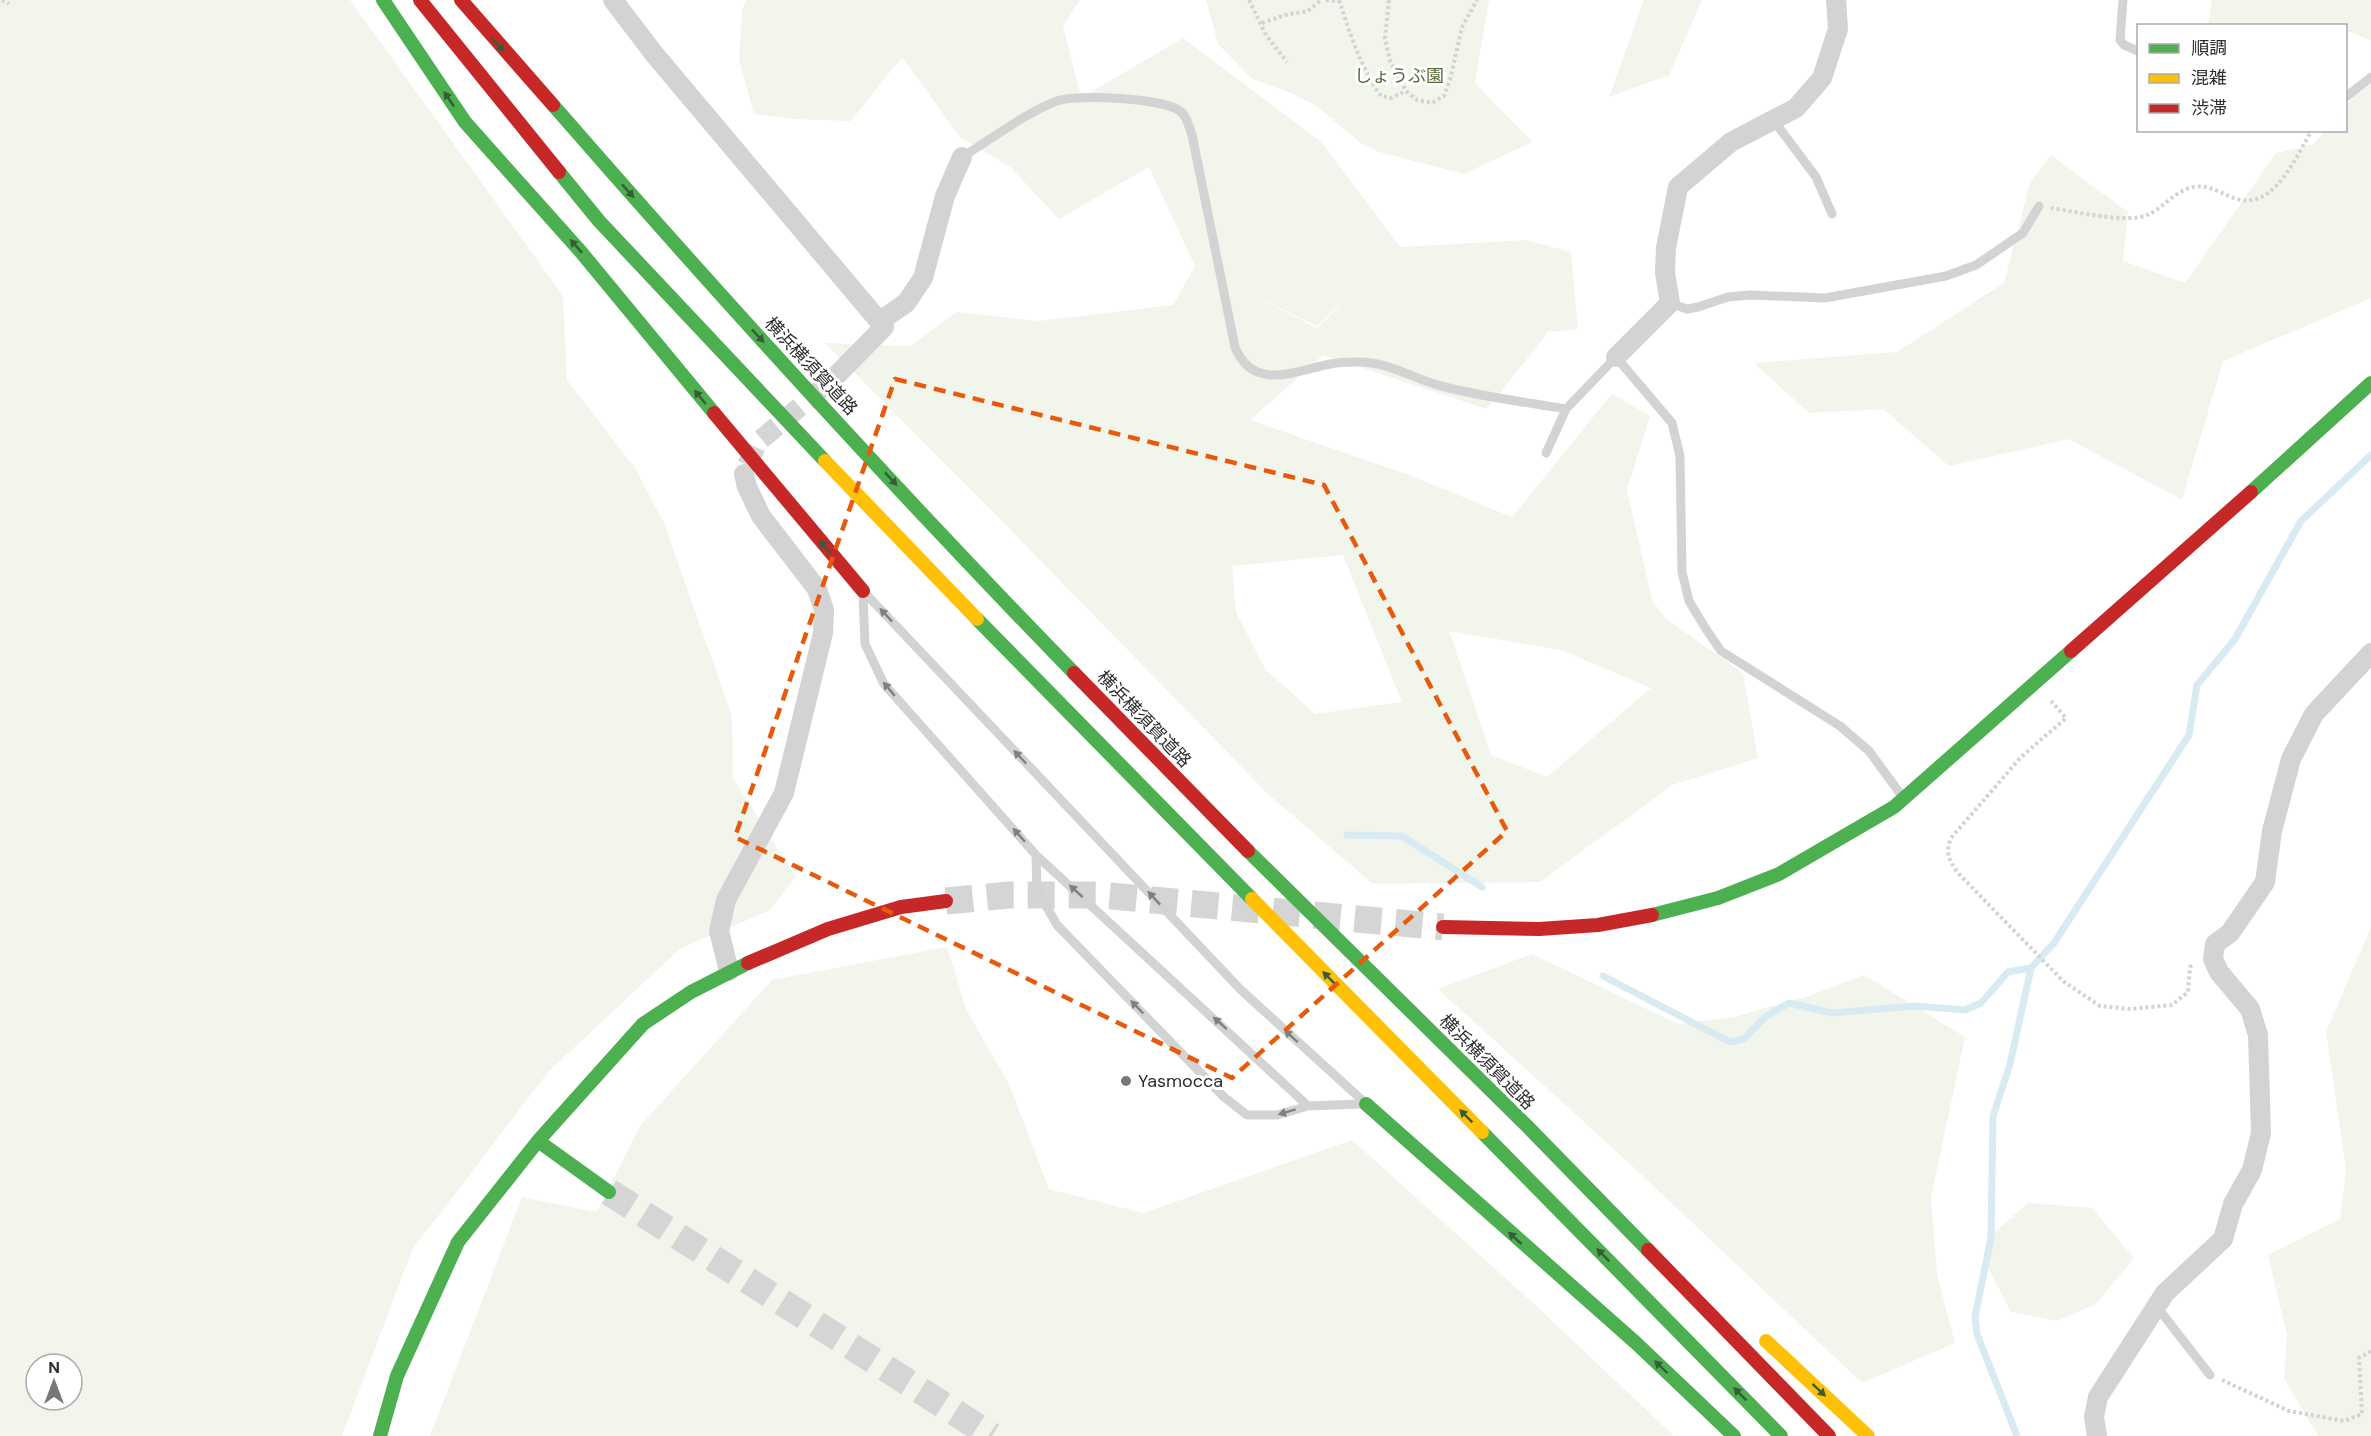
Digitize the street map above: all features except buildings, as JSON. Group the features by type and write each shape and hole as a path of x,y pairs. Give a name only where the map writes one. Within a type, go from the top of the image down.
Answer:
{"main road":[{"path":"383,0 465,122 581,252 863,591"},
{"path":"420,0 599,221 774,409 1032,676 1780,1436"},
{"name":"横浜横須賀道路","path":"461,0 697,270 970,566 1207,811 1526,1125 1829,1436"},
{"path":"1443,927 1539,929 1598,925 1653,915 1718,898 1779,874 1894,807 2371,383"},
{"path":"380,1436 398,1376 458,1242 538,1141 643,1024 691,992 729,971 828,929 901,907 946,901"},
{"path":"1366,1104 1636,1342 1734,1436"},
{"path":"1526,1125 1683,1266"},
{"path":"538,1141 609,1192"},
{"path":"1752,1328 1868,1436"}],"street":[{"path":"613,0 655,55 884,327 832,380"},
{"path":"1616,357 1670,303 1665,273 1666,248 1678,187 1731,142 1796,108 1822,78 1838,29 1836,0"},
{"path":"880,321 906,303 923,278 945,196 962,158"},
{"path":"729,971 719,931 726,900 784,793 823,633 824,610 817,589 761,516 747,487 744,474"},
{"path":"2097,1436 2094,1417 2098,1397 2165,1293 2198,1265 2223,1239 2233,1204 2252,1170 2260,1133 2258,1035 2250,1009 2218,972 2213,959 2215,944 2230,933 2265,882 2272,831 2291,759 2314,714 2371,654"}],"lane":[{"path":"2123,0 2120,40 2124,45 2137,50"},
{"path":"2347,96 2371,77"},
{"path":"962,158 1044,107 1072,97 1141,101 1179,110 1188,121 1192,135 1235,347 1240,360 1252,369 1269,376 1291,374 1333,363 1361,362 1385,366 1442,387 1566,409"},
{"path":"1774,121 1816,177 1832,214"},
{"path":"1670,303 1687,309 1698,308 1728,297 1750,295 1825,298 1946,276 1976,265 2023,233 2039,206"},
{"path":"1546,453 1566,409 1616,357 1672,423 1680,456 1682,572 1689,601 1706,629 1721,651 1840,726 1869,751 1904,798"},
{"path":"863,591 865,644 884,684 1036,855 1308,1106"},
{"path":"863,591 1241,990 1366,1104"},
{"path":"1036,855 1037,890 1057,924 1224,1097 1247,1115 1277,1115 1308,1106 1366,1104"},
{"path":"2157,1307 2210,1375"}],"path":[{"path":"2,0 9,4"},
{"path":"1249,0 1253,12 1262,23 1266,36 1287,62"},
{"path":"1262,23 1308,11 1321,0"},
{"path":"1326,0 1340,1 1353,43 1367,76 1381,96 1391,98 1406,91"},
{"path":"1389,0 1385,38 1390,61 1406,91 1417,100 1432,103 1444,96 1462,27 1477,0"},
{"path":"2039,206 2104,216 2138,218 2149,215 2179,192 2193,187 2214,188 2236,199 2252,202 2263,197 2280,181 2311,132"},
{"path":"2035,682 2066,718 2021,757 1951,838 1947,848 1948,857 1953,865 2062,981 2100,1006 2130,1009 2172,1005 2188,992 2190,967 2214,952"},
{"path":"2210,1375 2289,1411 2344,1421 2362,1414 2359,1358 2371,1351"}],"highlighted area":[{"path":"895,379 1324,485 1507,831 1232,1078 735,837"}],"green space":[{"path":"0,0 350,0 563,296 567,380 635,468 664,523 732,716 733,778 796,877 769,911 681,948 549,1071 412,1250 342,1436 0,1436"},
{"path":"746,0 1080,0 1063,26 1081,98 1183,38 1321,142 1400,247 1527,240 1571,252 1578,329 1548,332 1487,409 1323,355 1250,420 1409,475 1512,517 1612,394 1650,416 1627,490 1652,600 1666,619 1743,673 1758,758 1672,785 1540,882 1373,884 1269,795 825,343 910,346 957,312 1039,321 1173,305 1195,266 1149,167 1059,219 1010,167 960,137 902,57 851,121 793,119 754,114 739,60 742,10","holes":["1360,285 1317,328 1242,290 1317,326","1343,555 1402,702 1315,714 1265,669 1236,612 1232,566","1449,631 1561,650 1651,688 1547,777 1491,755"]},
{"name":"しょうぶ園","path":"1206,0 1489,0 1475,83 1532,142 1464,174 1379,152 1361,143 1315,105 1289,92 1252,79 1218,44"},
{"path":"1644,0 1702,0 1669,75 1609,97"},
{"path":"2212,0 2371,0 2371,40 2347,31 2347,24 2208,24"},
{"path":"2371,75 2371,298 2223,361 2182,500 2069,439 1949,466 1883,409 1809,413 1754,363 1897,352 2004,283 2030,183 2051,155 2128,212 2123,261 2185,283 2276,153 2313,145 2324,132 2347,132 2347,105"},
{"path":"2371,927 2371,1436 2318,1436 2284,1378 2287,1335 2268,1255 2340,1219 2346,1170 2326,1032"},
{"path":"947,947 967,1011 1009,1084 1049,1189 1143,1213 1352,1140 1533,1303 1674,1436 430,1436 522,1197 597,1212 640,1126 772,980"},
{"path":"1532,954 1678,1024 1734,1017 1809,996 1864,975 1965,1037 1931,1198 1937,1275 1955,1343 1862,1383 1629,1163 1438,989"},
{"path":"2028,1203 2092,1208 2134,1258 2096,1304 2057,1321 2011,1312 1985,1262 1994,1233"}],"waterway":[{"path":"2017,1436 1977,1334 1975,1317 1991,1238 1993,1116 2010,1064 2031,968 2054,943 2189,735 2197,685 2235,639 2301,521 2371,455"},
{"path":"1347,835 1402,836 1482,887"},
{"path":"1603,976 1730,1042 1744,1039 1765,1017 1789,1003 1832,1013 1915,1006 1965,1010 1981,1003 2008,972 2031,968"}],"tunnel":[{"path":"747,465 758,442 821,389"},
{"path":"946,901 1009,895 1100,895 1443,927"},
{"path":"609,1192 992,1436"}],"traffic: fast":[{"path":"383,0 465,122 581,252 714,413"},
{"path":"553,105 810,393 1074,673"},
{"path":"559,172 599,221 825,461"},
{"path":"2251,492 2371,383"},
{"path":"977,619 1252,899"},
{"path":"1652,915 1718,898 1779,874 1894,807 2071,651"},
{"path":"1248,851 1526,1125 1648,1250"},
{"path":"380,1436 397,1376 458,1242 538,1141 643,1024 691,992 748,963"},
{"path":"1366,1104 1636,1343 1734,1436"},
{"path":"1482,1132 1781,1436"},
{"path":"538,1141 609,1192"}],"traffic: slow":[{"path":"825,461 977,619"},
{"path":"1252,899 1482,1132"},
{"path":"1766,1341 1868,1436"}],"traffic: jam":[{"path":"420,0 559,172"},
{"path":"461,0 553,105"},
{"path":"714,413 863,591"},
{"path":"2071,651 2251,492"},
{"path":"1074,673 1248,851"},
{"path":"748,963 828,929 901,907 946,901"},
{"path":"1443,927 1539,929 1598,925 1652,915"},
{"path":"1648,1250 1829,1436"}],"place":[{"name":"Yasmocca","path":"1126,1081"}]}
